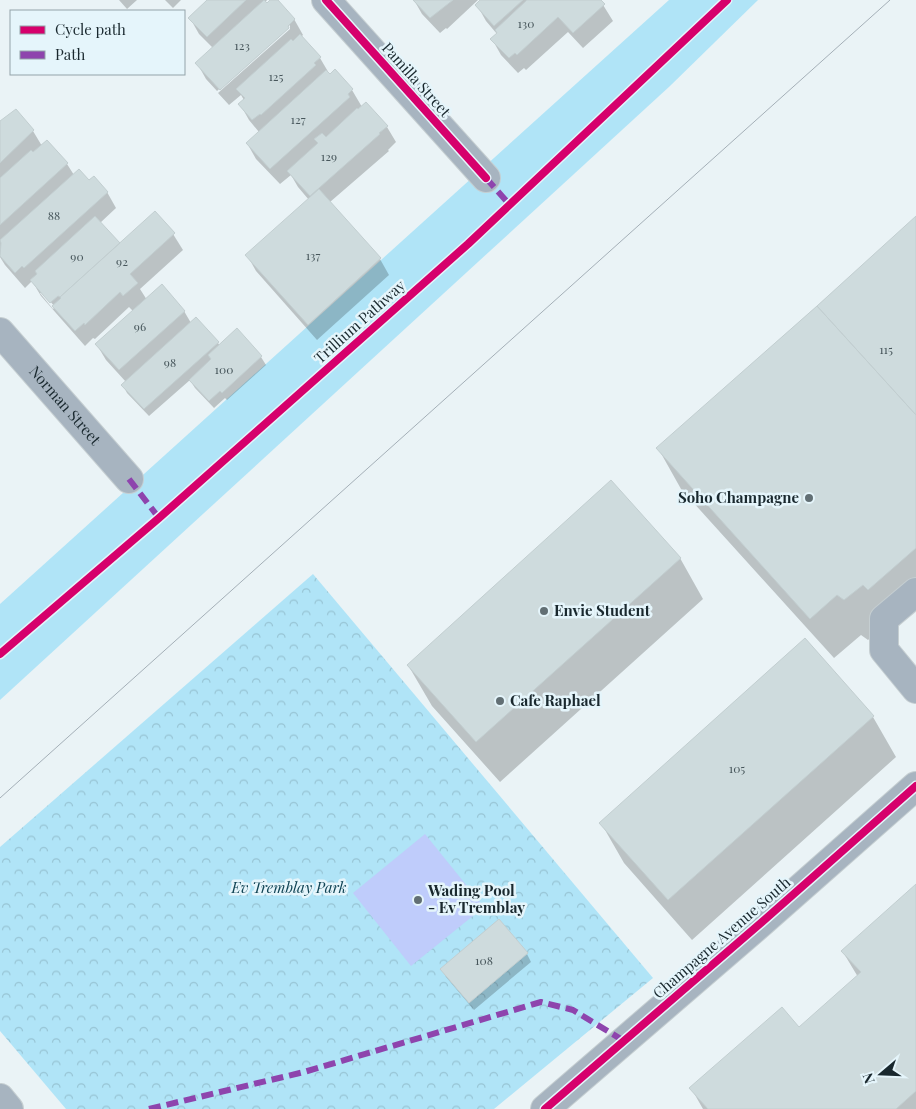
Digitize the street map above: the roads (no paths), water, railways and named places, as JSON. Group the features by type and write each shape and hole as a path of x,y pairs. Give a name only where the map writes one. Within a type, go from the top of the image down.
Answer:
{"street":[{"name":"Pamilla Street","path":"326,0 486,178"},
{"name":"Norman Street","path":"0,332 129,479"},
{"path":"916,592 884,619 884,650 916,689"},
{"name":"Champagne Avenue South","path":"545,1109 770,916 916,786"},
{"path":"0,1098 10,1109"}],"tram line":[{"path":"0,798 890,0"}],"place":[{"name":"Soho Champagne","path":"809,498"},
{"name":"Envie Student","path":"544,611"},
{"name":"Cafe Raphael","path":"500,701"},
{"name":"Wading Pool - Ev Tremblay","path":"418,900"}],"park label":[{"name":"Ev Tremblay Park","path":"289,888"}]}
